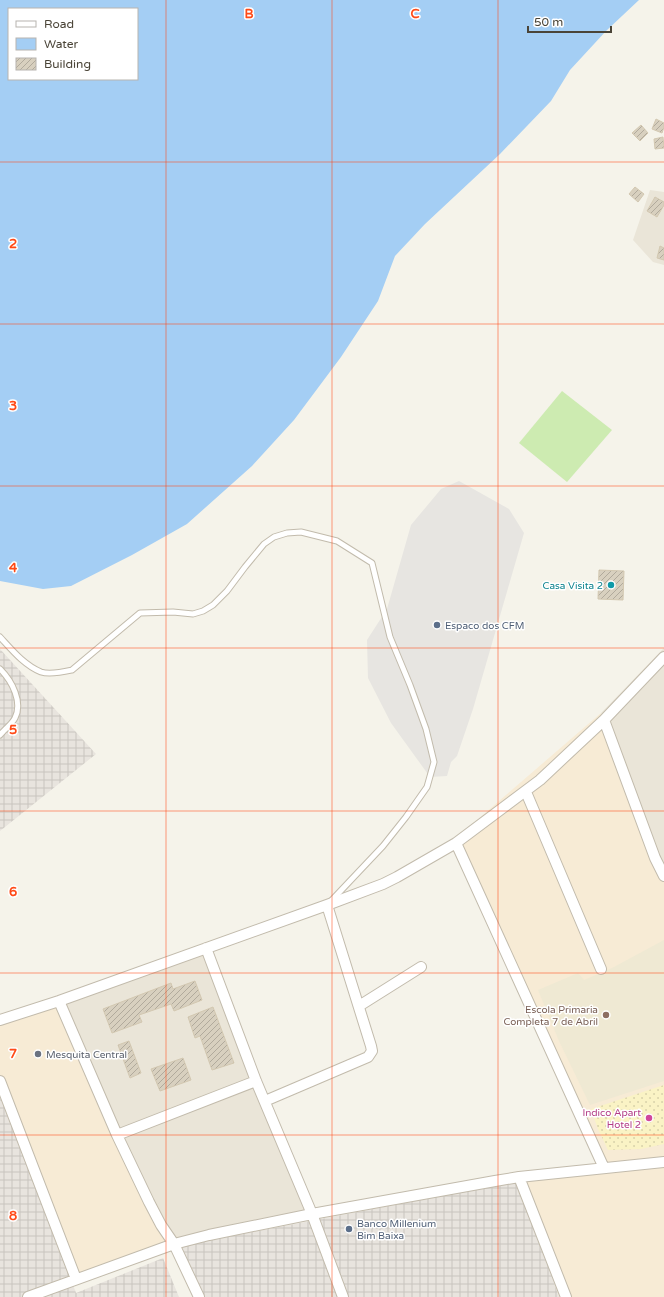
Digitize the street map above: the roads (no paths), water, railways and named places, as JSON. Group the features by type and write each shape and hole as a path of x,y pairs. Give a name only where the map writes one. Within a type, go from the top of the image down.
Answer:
{"street":[{"path":"0,1020 59,1001 383,884 456,843 526,792 604,720 664,657"},
{"path":"604,720 655,858 664,876"},
{"path":"526,792 601,969"},
{"path":"456,843 604,1168"},
{"path":"265,1101 368,1057 372,1051 327,905"},
{"path":"206,948 256,1081 312,1214 343,1297"},
{"path":"359,1006 421,967"},
{"path":"59,1001 117,1135 149,1202 174,1244 199,1297"},
{"path":"0,1081 76,1278"},
{"path":"117,1135 256,1081"},
{"path":"28,1297 76,1278 174,1244 210,1235 312,1214 519,1177 664,1162"},
{"path":"519,1177 566,1297"}],"lane":[{"path":"0,637 21,659 42,672 60,673 72,670 140,613 173,612 194,614 213,605 227,591 264,544 274,537 287,532 301,532 337,541 372,563 390,636 426,729 434,762 427,787 406,817 383,846 327,905"},
{"path":"0,669 6,675 18,701 15,718 0,735"}],"water":[{"path":"0,0 639,0 606,31 570,70 551,101 500,154 425,224 395,256 378,301 341,357 294,420 252,466 187,524 132,555 71,586 43,589 0,581"}],"place":[{"name":"Casa Visita 2","path":"611,585"},
{"name":"Espaco dos CFM","path":"437,625"},
{"name":"Escola Primaria Completa 7 de Abril","path":"606,1015"},
{"name":"Mesquita Central","path":"38,1054"},
{"name":"Indico Apart Hotel 2","path":"649,1118"},
{"name":"Banco Millenium Bim Baixa","path":"349,1229"}]}
